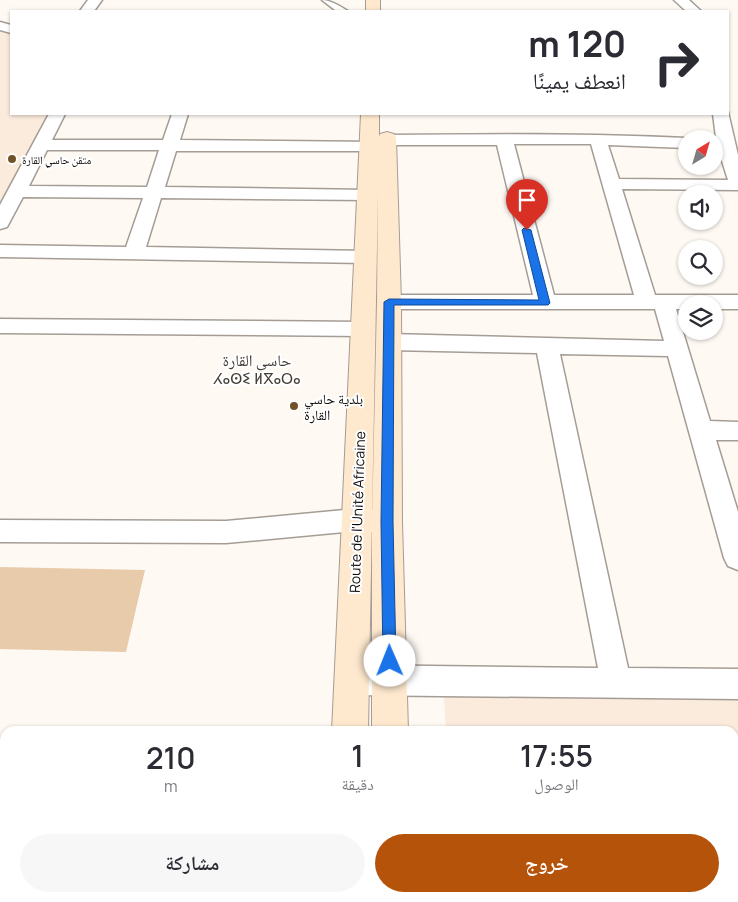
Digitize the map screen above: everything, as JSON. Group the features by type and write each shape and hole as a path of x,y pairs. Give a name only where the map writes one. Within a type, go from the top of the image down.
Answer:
{"main road":[{"name":"Route de l'Unité Africaine","path":"370,115 378,143 389,302 387,522 390,726"},
{"name":"Route de l'Unité Africaine","path":"350,726 368,195 378,143 388,115"}],"street":[{"path":"681,0 693,10"},
{"path":"0,224 56,115"},
{"path":"134,253 180,115"},
{"path":"721,130 722,115"},
{"path":"41,145 378,143 504,139 678,143"},
{"path":"504,139 545,303"},
{"path":"598,140 611,184 655,303 677,349 738,558"},
{"path":"611,184 738,184 723,151"},
{"path":"17,191 368,195"},
{"path":"0,251 366,257"},
{"path":"389,302 738,302"},
{"path":"0,326 364,329"},
{"path":"389,342 677,349"},
{"path":"547,346 616,683"},
{"path":"700,430 738,431"},
{"path":"0,530 226,532 356,520 387,522"},
{"path":"352,680 738,684"}],"lane":[{"path":"325,0 342,10"}],"shaded area":[{"name":"متقن حاسي القارة","path":"0,27 10,30 10,115 49,115 0,205"},
{"path":"0,567 145,570 126,652 0,649"},
{"path":"443,682 738,684 738,726 446,726"}],"place":[{"name":"متقن حاسي القارة","path":"12,159"},
{"name":"بلدية حاسي القارة","path":"294,406"}],"district":[{"name":"حاسي القارة ⵃⴰⵙⵉ ⵍⴳⴰⵔⴰ","path":"257,369"}],"route":[{"path":"390,661 387,522 389,302 545,303 527,230"}]}
